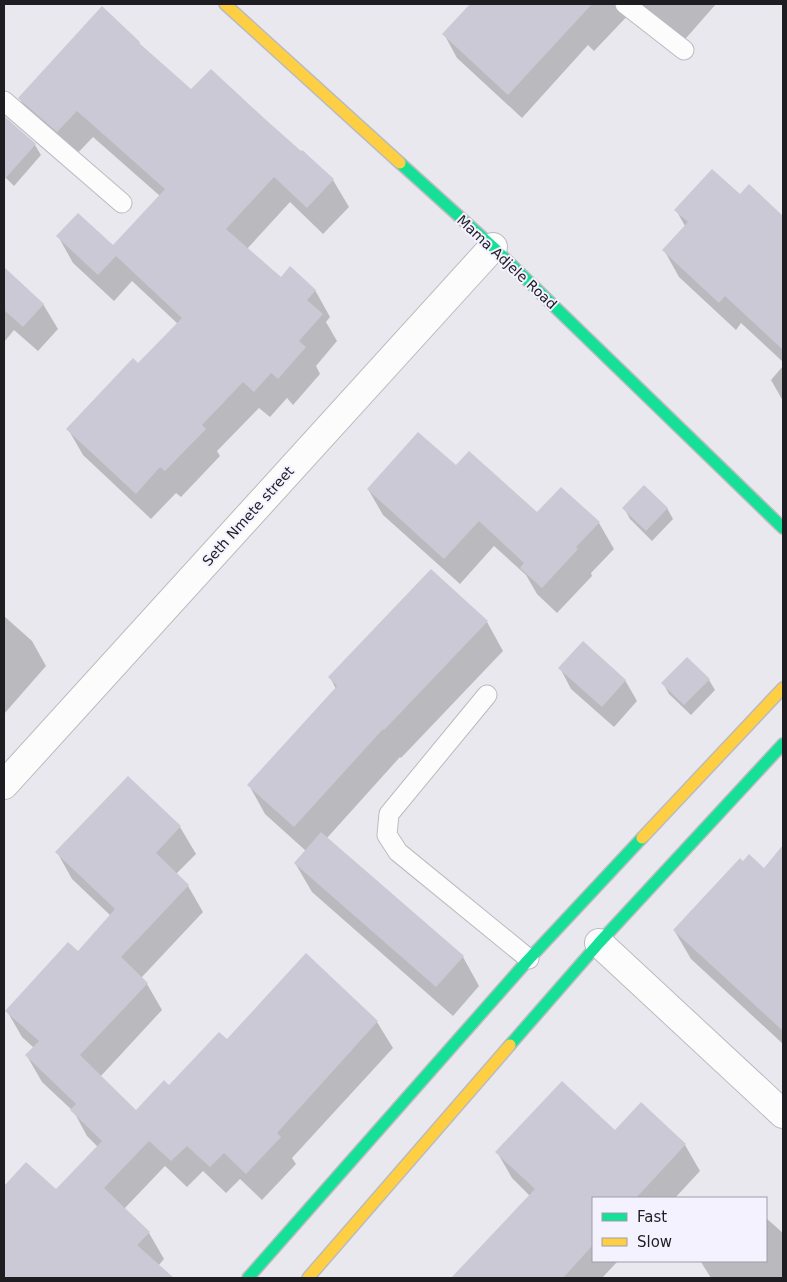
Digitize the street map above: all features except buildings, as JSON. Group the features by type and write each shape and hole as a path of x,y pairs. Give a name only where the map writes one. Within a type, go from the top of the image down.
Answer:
{"main road":[{"name":"Mama Adjele Road","path":"225,4 493,247 783,528"},
{"path":"248,1278 528,959 783,688"},
{"path":"308,1278 599,943 783,744"}],"street":[{"name":"Seth Nmete street","path":"4,785 493,247"},
{"path":"599,943 783,1114"}],"lane":[{"path":"626,4 684,50"},
{"path":"4,102 122,203"},
{"path":"487,695 389,814 387,835 398,852 528,959"}],"traffic: fast":[{"path":"400,163 493,247 783,528"},
{"path":"510,1045 599,943 783,744"},
{"path":"248,1278 529,959 642,838"}],"traffic: slow":[{"path":"225,4 400,163"},
{"path":"642,838 783,688"},
{"path":"308,1278 510,1045"}]}
